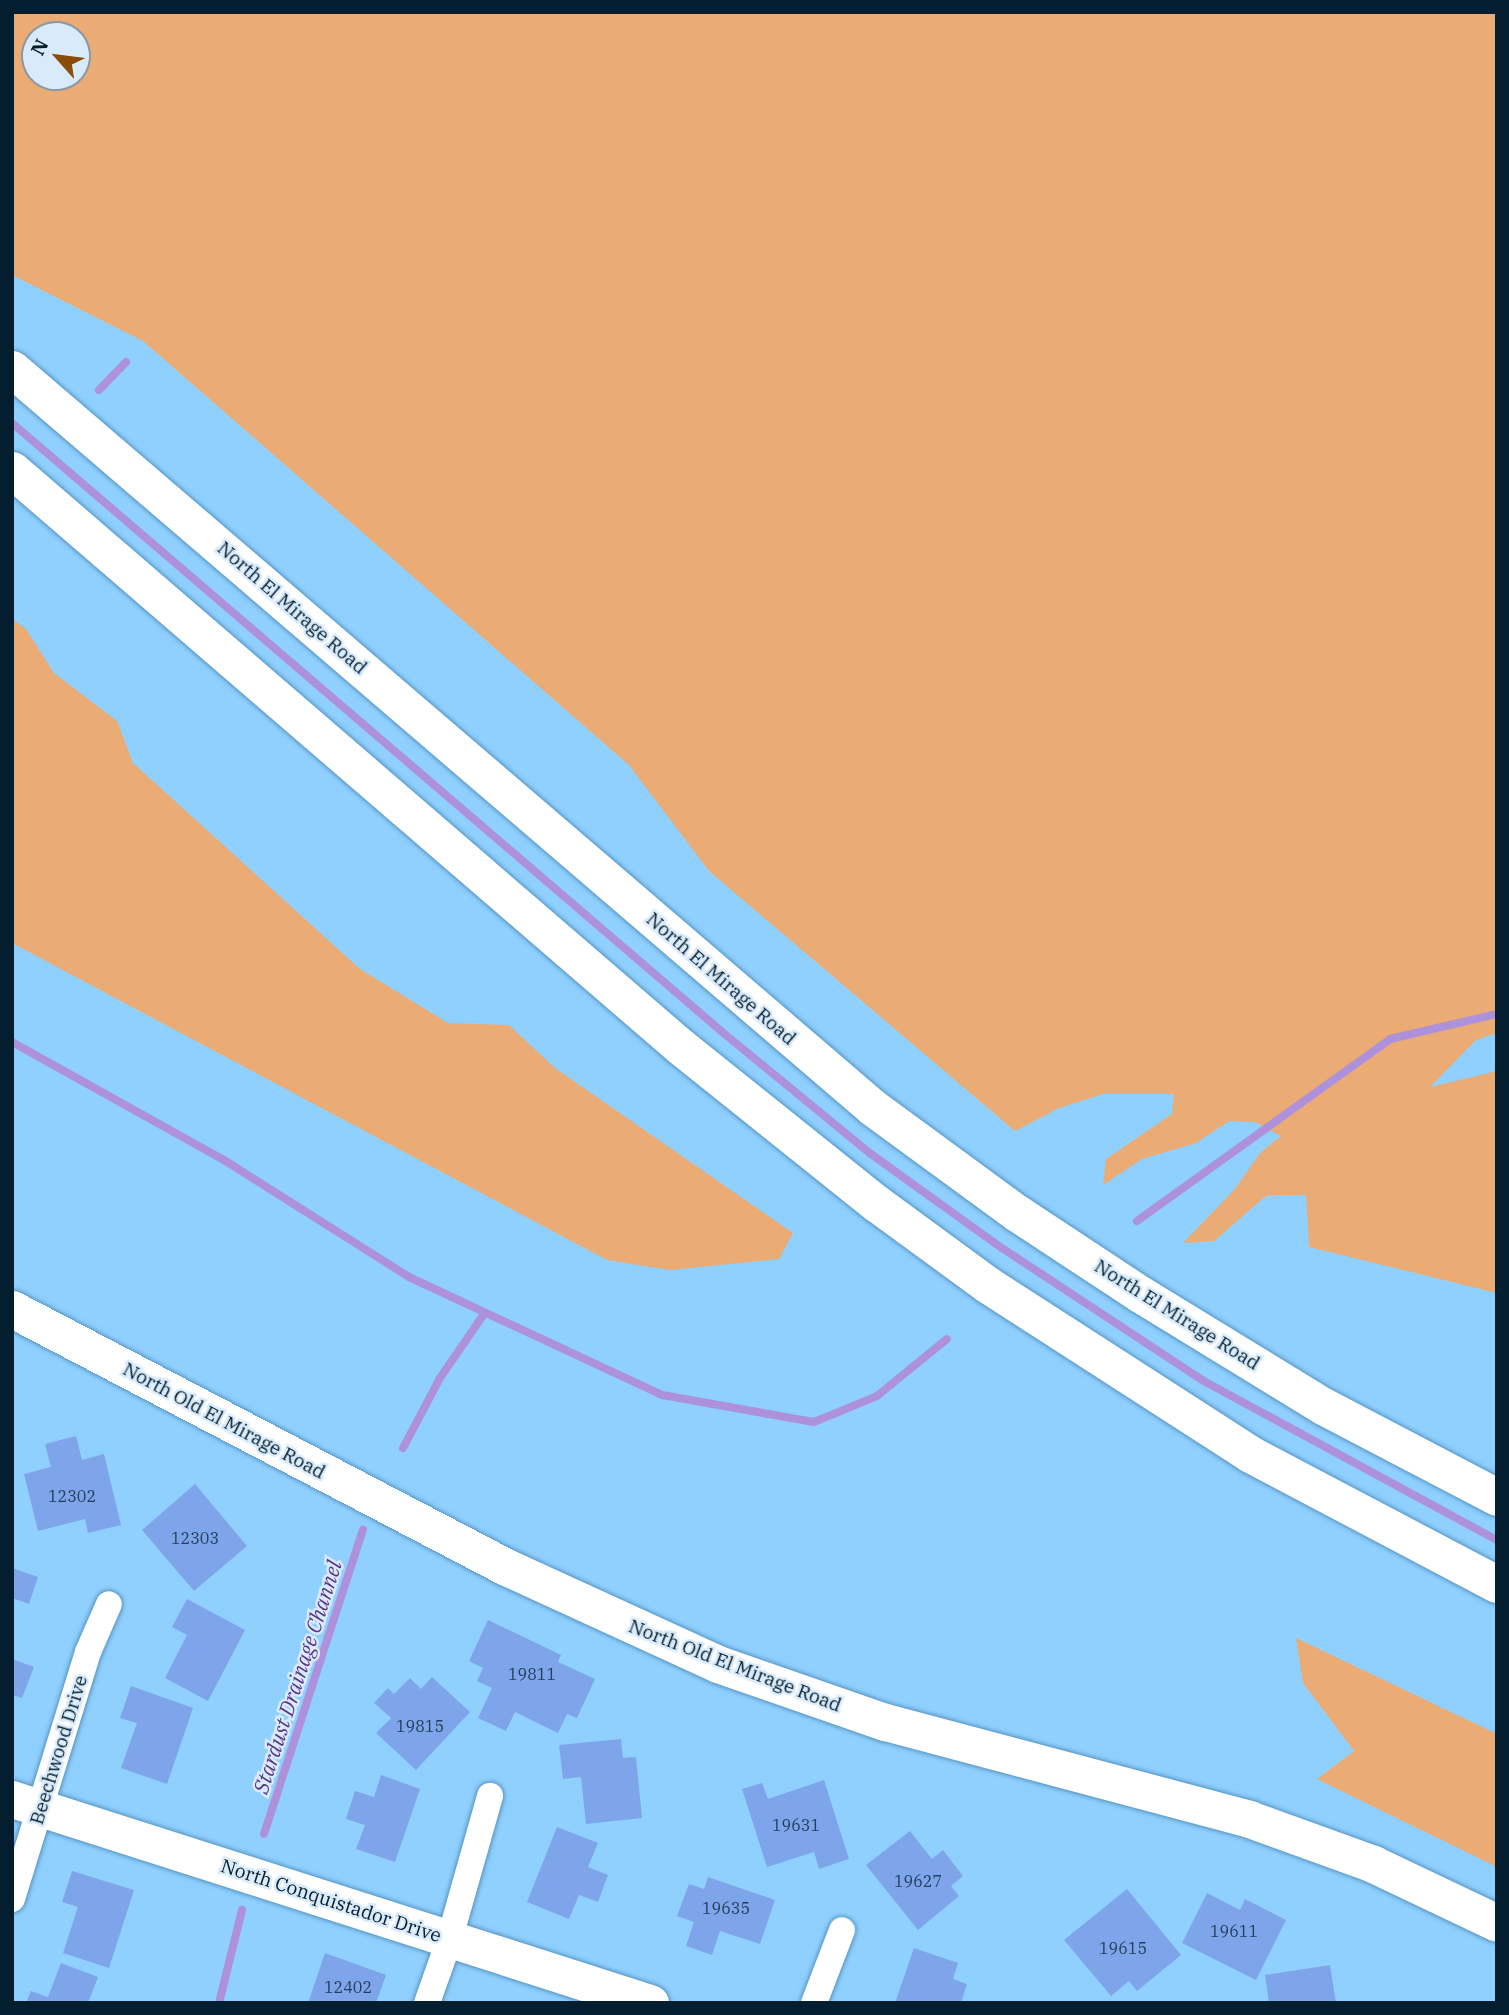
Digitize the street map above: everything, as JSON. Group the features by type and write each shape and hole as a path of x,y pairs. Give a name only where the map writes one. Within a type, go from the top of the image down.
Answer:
{"main road":[{"name":"North El Mirage Road","path":"12,369 809,1056 963,1173 1140,1294 1324,1406 1497,1497"},
{"path":"12,470 681,1047 919,1236 1060,1333 1250,1454 1497,1584"},
{"name":"North Old El Mirage Road","path":"12,1310 392,1509 635,1629 769,1684 885,1721 1249,1819 1373,1864 1497,1923"},
{"name":"North Conquistador Drive","path":"27,1804 650,2003"}],"street":[{"name":"Beechwood Drive","path":"12,1899 27,1804 109,1604"},
{"path":"426,2003 449,1941 489,1796"},
{"path":"814,2003 842,1930"}],"shaded area":[{"path":"12,12 1497,12 1497,1033 1476,1040 1430,1087 1497,1071 1497,1293 1309,1247 1306,1195 1267,1195 1214,1241 1183,1243 1234,1190 1261,1152 1281,1136 1255,1122 1229,1121 1196,1143 1142,1159 1103,1185 1106,1159 1172,1114 1174,1094 1103,1094 1059,1108 1015,1131 709,871 629,765 143,341 12,275"},
{"path":"12,619 26,629 54,673 117,721 133,763 360,969 448,1023 509,1025 555,1068 793,1233 779,1259 670,1270 607,1260 12,943"},
{"path":"1296,1638 1497,1734 1497,1867 1317,1779 1354,1751 1303,1683"}],"building":[{"path":"76,1436 82,1460 104,1454 121,1525 88,1533 85,1519 38,1531 24,1474 51,1467 45,1444"},
{"path":"195,1484 247,1546 194,1591 142,1530"},
{"path":"12,1568 38,1577 29,1604 12,1598"},
{"path":"187,1599 245,1630 208,1701 165,1678 187,1635 172,1627"},
{"path":"488,1620 561,1655 558,1662 595,1679 577,1718 567,1714 558,1733 515,1712 506,1731 478,1718 492,1688 477,1681 483,1668 469,1661"},
{"path":"12,1659 34,1667 22,1698 12,1695"},
{"path":"432,1677 470,1712 416,1770 376,1733 391,1718 374,1703 388,1688 394,1694 410,1678 421,1689"},
{"path":"131,1686 193,1708 167,1784 121,1768 137,1723 120,1718"},
{"path":"621,1739 623,1758 636,1757 642,1818 586,1824 581,1777 563,1779 559,1745"},
{"path":"381,1775 420,1789 395,1862 356,1849 365,1825 346,1819 355,1791 374,1797"},
{"path":"824,1780 849,1859 819,1869 814,1852 767,1867 742,1789 762,1783 768,1799"},
{"path":"557,1827 598,1843 588,1867 608,1875 598,1902 579,1895 569,1919 527,1902"},
{"path":"910,1831 932,1859 943,1850 963,1876 951,1886 959,1896 918,1930 866,1865"},
{"path":"72,1871 134,1890 109,1968 63,1953 78,1907 62,1902"},
{"path":"708,1877 775,1900 760,1944 720,1931 712,1955 686,1946 694,1922 677,1916 689,1884 704,1889"},
{"path":"1127,1889 1181,1955 1137,1991 1129,1981 1111,1996 1064,1940"},
{"path":"1207,1893 1240,1910 1245,1899 1286,1920 1256,1980 1182,1943"},
{"path":"914,1948 958,1963 953,1979 967,1984 961,2003 895,2003"},
{"path":"325,1953 386,1975 376,2003 308,2003"},
{"path":"61,1963 98,1977 88,2003 26,2003 31,1991 48,1997"},
{"path":"1330,1965 1336,2003 1269,2003 1265,1975"}],"waterway":[{"path":"99,390 126,362"},
{"path":"12,423 721,1031 871,1154 1002,1248 1202,1380 1497,1540"},
{"path":"1137,1221 1390,1039 1497,1014"},
{"path":"12,1042 224,1160 409,1277 662,1395 814,1422 877,1396 947,1339"},
{"name":"Stardust Drainage Channel","path":"403,1448 440,1378 484,1314"},
{"name":"Stardust Drainage Channel","path":"264,1834 363,1530"},
{"name":"Stardust Drainage Channel","path":"219,2003 242,1910"}]}
